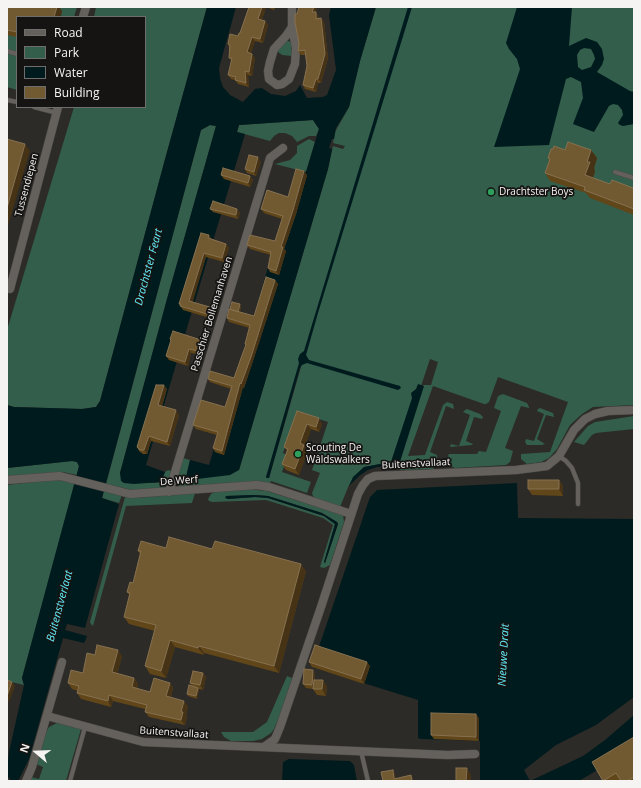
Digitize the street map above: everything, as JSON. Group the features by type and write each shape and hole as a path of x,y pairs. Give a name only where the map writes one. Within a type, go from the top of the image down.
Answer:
{"street":[{"path":"292,7 292,27 296,48 295,64 289,79 282,84 277,85 269,79 268,71 270,62 274,50 292,27"},
{"name":"Tussendiepen","path":"7,288 10,289 57,110"},
{"name":"Passchier Bollemanhaven","path":"169,492 270,158 283,148"},
{"name":"Buitenstvallaat","path":"264,747 275,739 280,727 358,494 368,480 375,476 516,470 547,466 559,456 574,430 585,420 595,414 634,410"},
{"name":"De Werf","path":"7,480 60,476 130,494 256,485 268,487 351,514"},
{"path":"26,781 32,767 62,662"},
{"name":"Buitenstvallaat","path":"47,716 143,742 475,754"}],"lane":[{"path":"42,108 57,110"},
{"path":"615,172 634,178"},
{"path":"559,456 572,468 578,483 578,504"},
{"path":"70,781 85,727"},
{"path":"362,751 368,781"}],"green space":[{"path":"7,7 77,7 74,16 16,16 16,90 7,87"},
{"path":"96,7 207,7 100,401 96,407 82,409 14,407 7,405 7,330 74,108 146,108 146,16 94,16"},
{"name":"Drachtster Boys","path":"376,7 634,7 634,405 593,407 582,414 570,425 557,449 549,458 541,462 527,464 521,459 521,454 550,452 568,402 498,377 489,402 486,404 433,386 408,456 425,455 443,405 447,402 453,404 454,409 446,406 430,452 437,455 437,465 433,469 400,470 398,466 423,385 431,385 438,362 430,359 417,398 413,398 391,462 364,467 349,485 340,507 314,498 312,493 320,473 312,470 328,422 297,412 283,453 288,456 282,472 311,482 307,493 271,481 270,484 180,487 176,483 183,458 190,460 186,477 239,470 328,169 333,146 343,149 345,146 333,143 335,132 349,107 360,61","holes":["299,366 301,367 269,478 266,478"]},
{"path":"286,40 291,42 292,56 282,55 277,51"},
{"path":"313,120 319,129 316,136 309,136 297,142 292,136 285,133 279,133 270,141 237,132 239,125"},
{"path":"210,125 216,126 120,473 124,483 155,483 161,482 165,472 168,470 171,471 167,485 163,488 131,490 106,484 201,130"},
{"path":"309,139 315,142 306,172 275,164 290,160 297,153 297,146"},
{"path":"503,394 527,403 529,407 521,406 505,448 513,451 510,462 506,465 455,468 451,466 446,459 449,454 477,454 479,451 486,452 501,411 494,408 498,396"},
{"path":"540,408 553,413 554,417 546,415 537,439 545,444 527,445 525,442 526,439 534,441 544,414 537,411"},
{"path":"467,409 480,414 483,417 482,419 474,417 466,441 473,444 472,445 450,447 451,444 459,446 470,415 463,412"},
{"path":"634,416 634,429 596,433 592,435 584,445 574,442 588,426 595,422"},
{"path":"72,461 77,462 79,466 77,475 63,472 7,477 7,468"},
{"path":"57,479 75,483 22,678 24,685 7,681 7,485"},
{"path":"248,489 267,491 343,515 344,522 330,565 324,568 320,567 333,525 323,518 266,500 209,501 208,499 214,492","holes":["226,496 268,496 322,513 337,522 338,524 325,563 324,562 335,524 324,516 268,498 255,497 228,499"]},
{"path":"104,491 122,495 119,503 102,498"},
{"path":"195,493 192,503 126,506 93,626 90,622 125,497 134,498"},
{"path":"287,676 292,678 281,714 271,733 262,739 253,741 231,741 224,737 221,732 253,732 267,722"},
{"path":"57,723 81,729 66,781 30,781 31,777 39,779 43,767 36,764 45,734 49,727"}],"water":[{"path":"207,7 236,7 219,68 223,87 230,95 243,102 255,89 262,88 271,94 285,96 296,91 300,85 307,98 323,97 327,95 336,70 329,15 331,7 376,7 360,61 349,107 336,128 334,139 332,139 329,148 332,149 328,169 239,470 230,475 189,480 186,477 190,460 209,465 297,170 306,172 319,129 313,120 239,125 237,132 245,134 146,465 165,472 161,482 134,484 124,483 121,481 120,473 216,126 210,125 201,130 102,498 119,504 85,628 67,624 65,630 87,636 84,643 63,638 29,759 18,781 10,781 10,778 7,777 7,769 9,752 24,685 22,678 79,466 77,462 72,461 7,468 7,405 14,407 82,409 96,407 100,401"},
{"path":"408,7 412,7 306,355 309,360 400,386 401,388 398,390 307,363 302,365 269,478 267,478 266,477 299,363 298,359 300,354 304,351"},
{"path":"517,7 572,7 569,46 586,38 597,42 602,49 604,59 597,72 634,92 634,124 623,126 620,125 618,123 623,115 622,110 618,105 613,104 609,106 594,132 573,124 583,98 581,82 571,77 566,79 549,145 494,147 520,69 517,59 506,43","holes":["584,48 591,49 595,59 591,67 582,70 578,67 577,55 580,50"]},
{"path":"418,384 424,386 399,465 377,467 368,470 359,476 349,486 353,477 364,467 391,462 412,398 411,393 416,389"},
{"name":"Nieuwe Drait","path":"517,483 518,518 634,519 634,697 596,725 556,745 524,770 530,781 480,781 480,741 418,738 418,700 312,667 370,497 377,490"},
{"path":"226,496 268,496 322,513 337,522 338,524 325,563 324,562 335,524 324,516 268,498 225,498"},
{"path":"634,715 634,748 579,781 530,781 583,756 605,740"},
{"path":"289,759 350,761 354,765 357,781 282,781 283,762"}],"building":[{"path":"7,7 57,7 54,16 16,16 16,32 7,30"},
{"path":"249,7 262,7 258,19 265,21 260,39 252,37 247,52 252,54 249,72 245,71 246,83 235,80 236,77 228,75 232,58 229,58 230,45 228,44 230,34 238,36 240,33"},
{"path":"299,7 314,7 312,12 316,12 316,19 321,18 325,54 318,79 316,79 313,88 303,85 307,66 305,50 298,51 299,43 295,14 297,14"},
{"path":"7,139 25,144 7,208"},
{"name":"Drachtster Boys","path":"568,142 591,150 587,162 590,162 585,175 610,184 612,180 633,188 634,185 634,209 584,190 585,187 545,173 550,159 548,158 551,149 553,149 554,146 565,150"},
{"path":"249,155 258,157 254,172 245,169"},
{"path":"223,168 250,176 248,183 221,175"},
{"path":"296,169 304,171 281,247 283,247 276,271 268,268 271,252 247,245 250,235 275,241 283,216 261,209 267,190 288,197"},
{"path":"213,201 237,209 236,215 210,209"},
{"path":"201,233 209,235 208,238 226,244 222,258 204,253 189,301 213,308 210,315 180,306 181,304 179,304"},
{"path":"266,277 275,280 251,357 241,384 240,383 222,451 213,448 218,432 193,425 201,400 225,407 232,386 208,379 210,371 234,378 246,344 250,325 227,318 229,309 254,316"},
{"path":"232,302 240,304 238,312 230,309"},
{"path":"173,331 201,340 198,351 189,349 185,362 166,356"},
{"path":"156,385 164,385 158,405 176,410 167,442 149,436 144,450 140,450 137,447"},
{"path":"297,411 319,418 316,427 307,424 300,443 304,445 295,469 282,464 288,449 284,447"},
{"path":"528,480 559,480 559,489 528,489"},
{"path":"169,537 212,549 215,541 301,564 274,666 199,646 198,648 170,640 161,671 145,666 156,625 124,617 130,593 127,592 130,582 133,583 141,551 138,551 141,541 166,548"},
{"path":"97,645 118,650 112,672 134,678 132,687 150,692 154,678 170,683 166,696 184,701 181,712 183,712 181,720 145,712 147,705 109,695 108,701 77,693 79,686 68,683 71,670 83,673 87,653 95,655"},
{"path":"315,645 367,662 361,679 309,662"},
{"path":"304,669 313,670 312,685 303,684"},
{"path":"193,671 203,673 200,685 190,683"},
{"path":"7,680 12,682 7,696"},
{"path":"314,680 323,680 322,689 313,689"},
{"path":"189,685 198,688 196,696 187,694"},
{"path":"431,713 476,714 476,737 431,735"},
{"path":"634,737 634,777 627,781 621,781 616,773 603,781 592,762"},
{"path":"456,768 467,768 466,781 456,781"},
{"path":"393,770 394,779 411,775 412,781 383,781 381,772"}],"place":[{"name":"Drachtster Boys","path":"491,192"},
{"name":"Scouting De Wâldswalkers","path":"298,454"}],"water label":[{"name":"Drachtster Feart","path":"149,267"},
{"name":"Buitenstverlaat","path":"60,606"}]}
